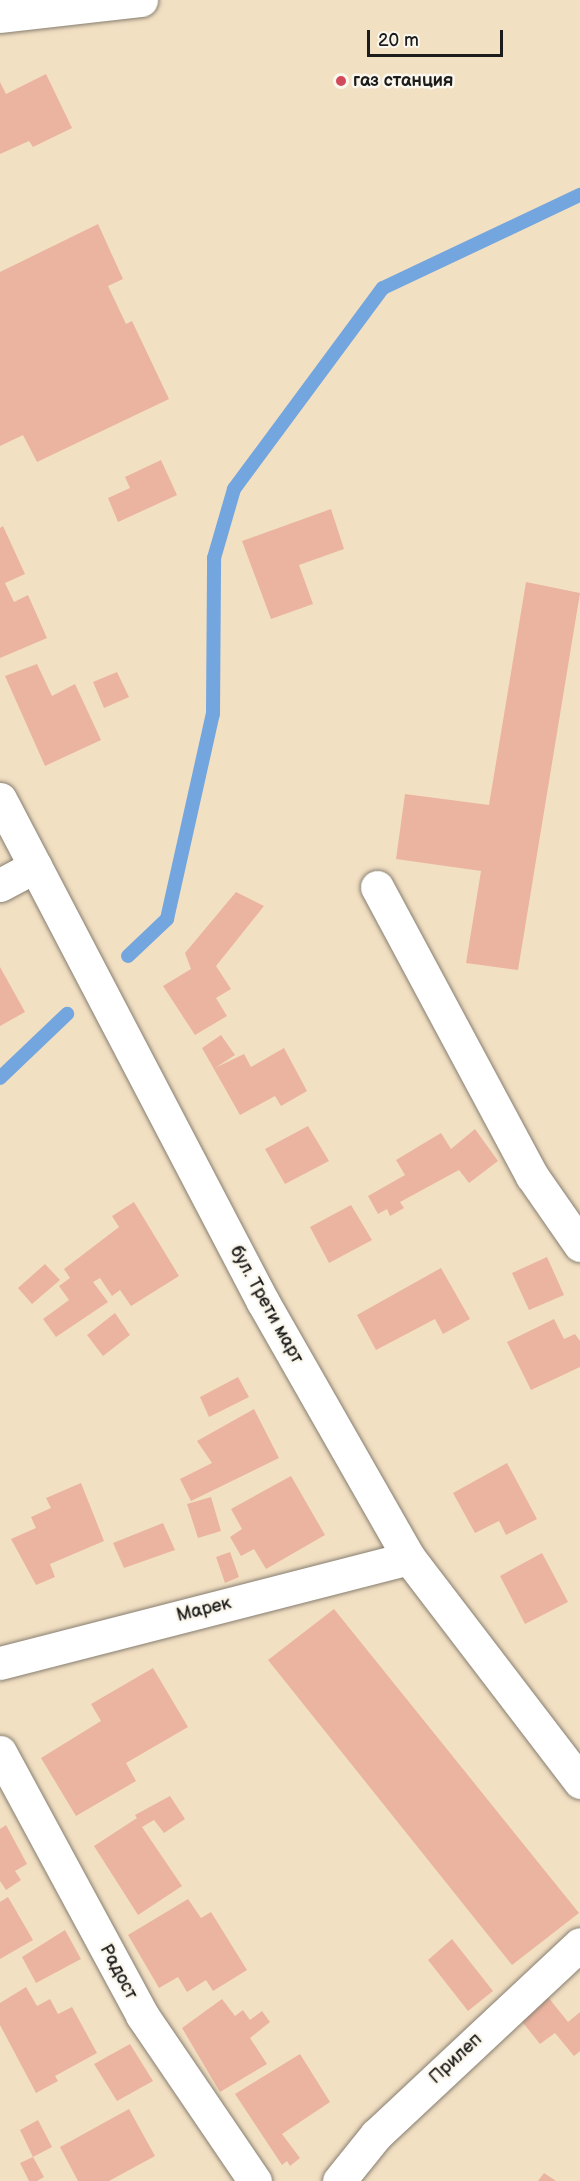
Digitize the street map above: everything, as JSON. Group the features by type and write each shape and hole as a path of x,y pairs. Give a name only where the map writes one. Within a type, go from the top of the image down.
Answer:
{"street":[{"path":"0,16 141,0"},
{"name":"бул. Трети март","path":"0,799 257,1291 409,1558 580,1782"},
{"path":"0,885 35,866"},
{"path":"377,887 532,1176 580,1245"},
{"name":"Марек","path":"0,1663 409,1558"},
{"name":"Радост","path":"0,1752 142,2015 255,2181"},
{"name":"Прилеп","path":"339,2181 376,2134 580,1944"}],"building":[{"path":"46,74 72,128 33,147 29,141 0,154 0,82 6,94"},
{"path":"98,224 123,279 108,286 126,324 132,321 169,399 37,462 23,435 0,446 0,272"},
{"path":"161,460 177,495 118,522 108,498 130,488 125,477"},
{"path":"331,509 344,549 299,565 313,604 271,619 242,541"},
{"path":"3,526 25,574 5,583 14,602 28,595 47,638 0,658 0,528"},
{"path":"526,582 580,593 518,970 466,963 481,871 396,859 405,794 489,805"},
{"path":"37,664 52,696 75,684 101,740 45,766 5,676"},
{"path":"117,672 129,697 104,708 93,682"},
{"path":"236,892 264,906 216,966 231,989 216,998 227,1016 195,1035 163,986 191,969 185,953"},
{"path":"0,967 25,1012 0,1026"},
{"path":"221,1035 235,1055 215,1068 244,1054 251,1067 284,1048 307,1091 281,1106 275,1096 240,1115 202,1048"},
{"path":"308,1126 329,1161 285,1184 265,1149"},
{"path":"475,1129 498,1161 469,1183 459,1170 400,1202 404,1208 390,1216 387,1209 378,1214 368,1196 405,1175 396,1160 441,1133 451,1149"},
{"path":"134,1202 179,1276 131,1306 120,1290 112,1296 100,1278 93,1282 108,1302 56,1337 43,1319 69,1300 59,1286 70,1278 64,1269 119,1227 112,1216"},
{"path":"351,1205 372,1240 329,1263 310,1227"},
{"path":"547,1257 564,1295 529,1310 512,1273"},
{"path":"45,1264 60,1280 32,1304 18,1288"},
{"path":"441,1268 470,1319 443,1334 435,1319 376,1350 357,1315"},
{"path":"115,1313 130,1335 103,1356 87,1335"},
{"path":"554,1319 564,1339 575,1334 580,1341 580,1367 531,1390 507,1342"},
{"path":"238,1377 249,1397 209,1417 200,1397"},
{"path":"254,1409 279,1458 191,1501 180,1479 212,1463 197,1441"},
{"path":"507,1463 537,1519 506,1535 499,1521 475,1533 453,1493"},
{"path":"291,1476 325,1535 266,1569 254,1549 241,1556 230,1537 242,1529 231,1509"},
{"path":"81,1483 104,1541 50,1564 55,1577 36,1585 11,1539 36,1528 31,1517 51,1508 46,1498"},
{"path":"211,1497 221,1531 198,1538 187,1504"},
{"path":"163,1523 175,1550 124,1568 113,1543"},
{"path":"230,1552 239,1577 225,1583 216,1557"},
{"path":"542,1553 568,1602 525,1624 500,1576"},
{"path":"334,1609 579,1913 512,1965 268,1660"},
{"path":"153,1668 188,1727 126,1763 136,1781 76,1816 41,1758 101,1721 91,1704"},
{"path":"170,1796 185,1819 164,1833 154,1820 142,1827 182,1886 138,1915 94,1846 137,1818 135,1815"},
{"path":"6,1825 27,1864 15,1871 21,1880 6,1890 0,1881 0,1829"},
{"path":"8,1897 33,1940 0,1959 0,1902"},
{"path":"188,1899 201,1918 211,1912 247,1970 213,1991 206,1980 187,1992 178,1977 159,1988 128,1935"},
{"path":"65,1930 81,1959 36,1983 22,1957"},
{"path":"452,1939 493,1991 468,2011 428,1960"},
{"path":"26,1987 37,2006 50,1999 58,2014 72,2007 97,2053 55,2076 58,2081 36,2093 0,2025 0,2003"},
{"path":"548,1997 568,2022 580,2012 580,2051 574,2056 555,2033 540,2044 520,2019"},
{"path":"222,1999 235,2016 243,2010 250,2020 262,2011 270,2022 250,2038 267,2064 220,2092 182,2028"},
{"path":"130,2044 153,2081 117,2101 94,2064"},
{"path":"300,2054 330,2102 282,2134 300,2158 290,2166 287,2161 282,2165 235,2094"},
{"path":"129,2109 155,2156 109,2181 78,2181 60,2147"},
{"path":"38,2120 52,2147 33,2157 20,2130"},
{"path":"33,2157 44,2177 37,2181 29,2181 20,2163"},
{"path":"544,2173 556,2181 538,2181"}],"waterway":[{"path":"128,956 167,919 213,714 214,558 234,489 383,288 580,195"},
{"path":"0,1078 67,1014"}],"place":[{"name":"газ станция","path":"341,81"}]}
